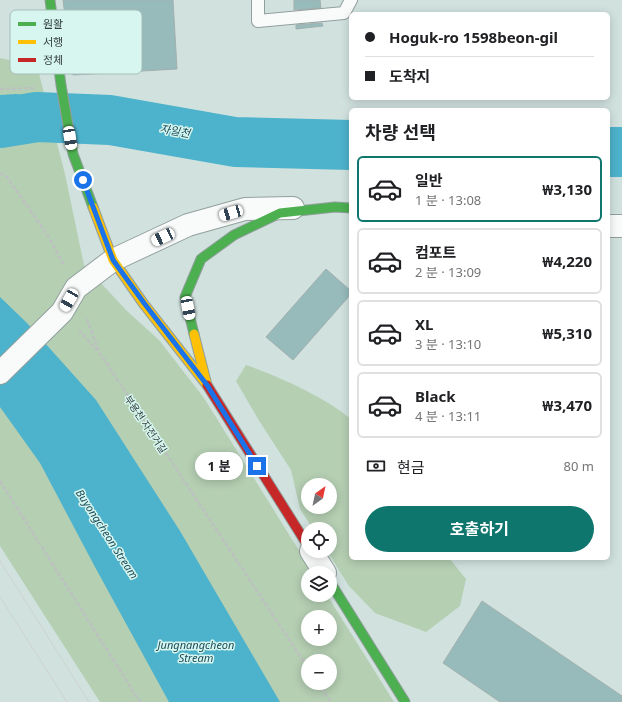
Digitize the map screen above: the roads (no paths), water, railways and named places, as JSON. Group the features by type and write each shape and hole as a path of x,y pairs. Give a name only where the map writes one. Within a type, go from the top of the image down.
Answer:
{"street":[{"path":"50,0 51,10"},
{"path":"60,74 73,154 113,260 207,385 301,535"},
{"path":"0,373 62,312 76,288 113,260 188,225 245,209 343,207"},
{"path":"207,385 185,297 201,259 234,235 280,213 343,207"},
{"path":"610,226 622,226"},
{"path":"337,593 405,702"}],"lane":[{"path":"258,0 258,21 344,13 351,0"}],"water":[{"path":"16,94 181,119 178,139 16,124 0,130 0,95"},
{"name":"Jungnangcheon Stream","path":"0,297 27,323 96,400 180,531 280,702 169,702 40,463 0,407"}],"waterway":[{"name":"자일천","path":"0,123 37,117 110,120 235,142 349,145"},
{"name":"자일천","path":"610,152 622,152"}],"tram line":[{"path":"0,561 89,702"},
{"path":"0,597 67,702"}],"water label":[{"name":"Buyongcheon Stream","path":"107,534"}]}
